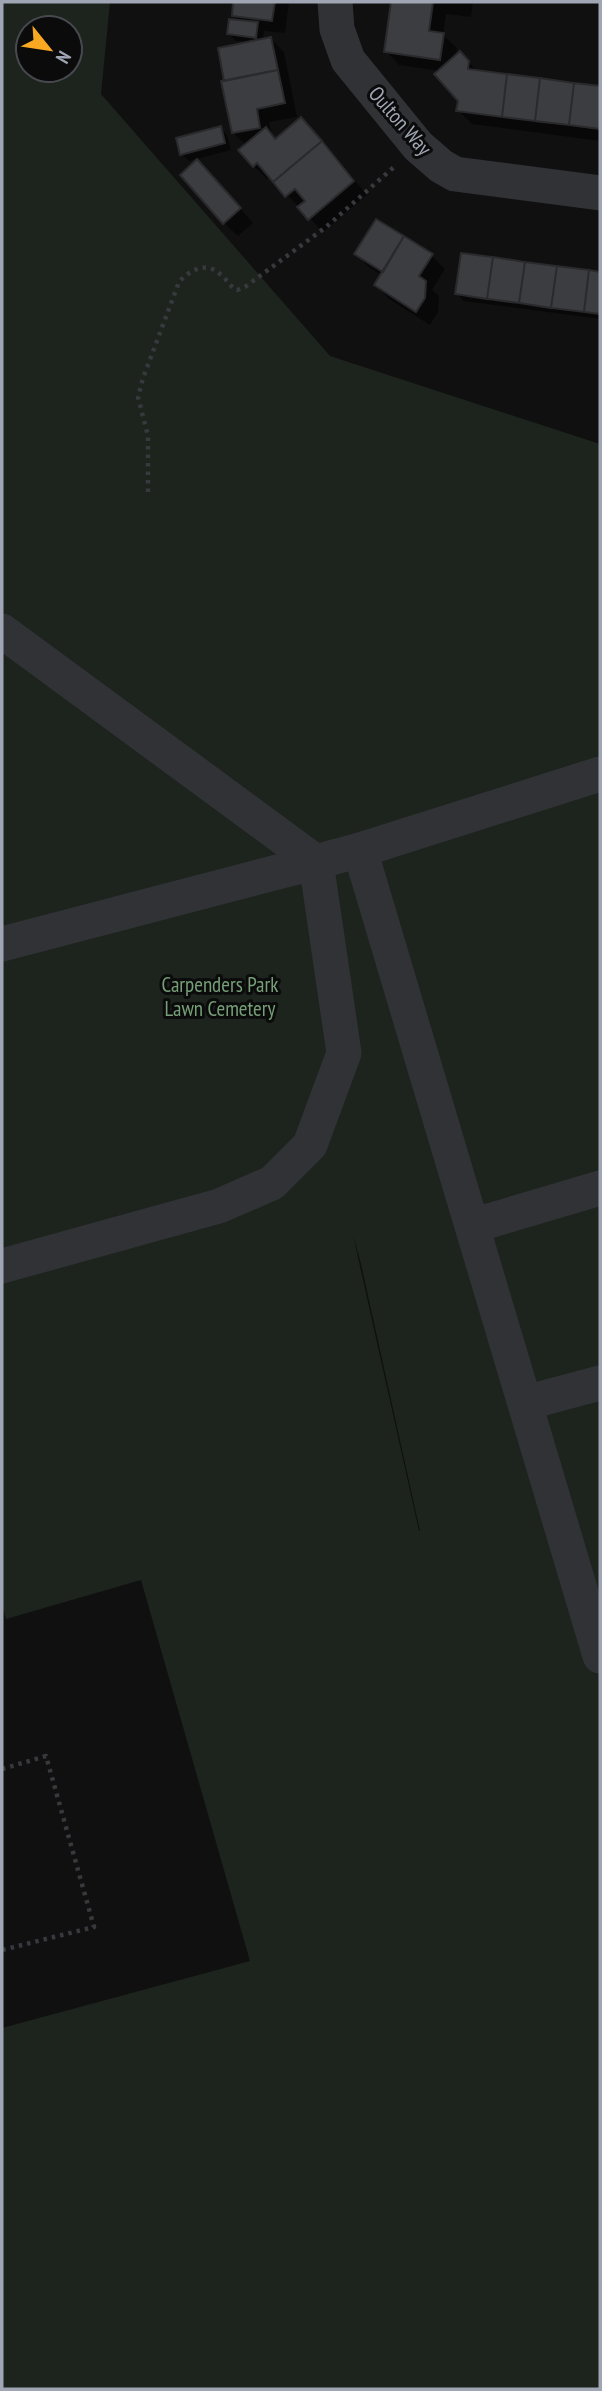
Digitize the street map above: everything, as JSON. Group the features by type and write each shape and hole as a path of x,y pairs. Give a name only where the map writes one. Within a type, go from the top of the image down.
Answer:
{"street":[{"name":"Oulton Way","path":"335,2 337,29 348,60 418,146 441,166 455,174 600,193"},
{"path":"2,631 316,862 344,1053 310,1145 272,1183 219,1206 2,1266"},
{"path":"2,944 360,850 600,774"},
{"path":"360,850 525,1403 592,1598 600,1656"},
{"path":"472,1226 600,1188"},
{"path":"525,1403 600,1383"}],"path":[{"path":"148,492 148,436 138,397 179,282 187,272 195,268 206,268 221,274 232,288 237,290 245,287 326,227 418,146"},
{"path":"2,1769 46,1756 94,1927 2,1950"}],"green space":[{"name":"Carpenders Park Lawn Cemetery","path":"2,2 110,2 101,94 330,356 600,444 600,2389 2,2389 2,2028 250,1961 141,1580 6,1619 2,1605","holes":["353,1235 361,1264 420,1531"]}],"building":[{"path":"233,2 275,2 272,21 232,16"},
{"path":"391,2 433,2 429,31 444,33 440,60 384,52"},
{"path":"229,19 258,22 256,38 227,34"},
{"path":"271,37 278,70 224,81 218,48"},
{"path":"460,51 469,61 468,69 507,74 502,117 456,111 458,101 434,74"},
{"path":"278,70 285,103 257,109 260,128 232,133 221,81"},
{"path":"507,74 540,78 535,121 502,117"},
{"path":"540,78 574,83 569,125 535,121"},
{"path":"574,83 600,86 600,129 569,125"},
{"path":"301,117 322,141 273,182 257,163 253,167 238,150 266,127 275,139"},
{"path":"221,126 225,143 180,155 176,138"},
{"path":"322,141 354,181 308,220 297,207 305,201 295,189 285,197 273,182"},
{"path":"197,159 241,208 223,224 180,175"},
{"path":"376,219 404,236 383,272 354,254"},
{"path":"404,236 433,254 419,276 426,281 425,298 416,312 374,285"},
{"path":"461,253 493,257 487,299 455,294"},
{"path":"493,257 525,262 519,303 487,299"},
{"path":"525,262 557,266 551,308 519,303"},
{"path":"557,266 589,270 584,312 551,308"},
{"path":"589,270 600,272 600,314 584,312"}]}
